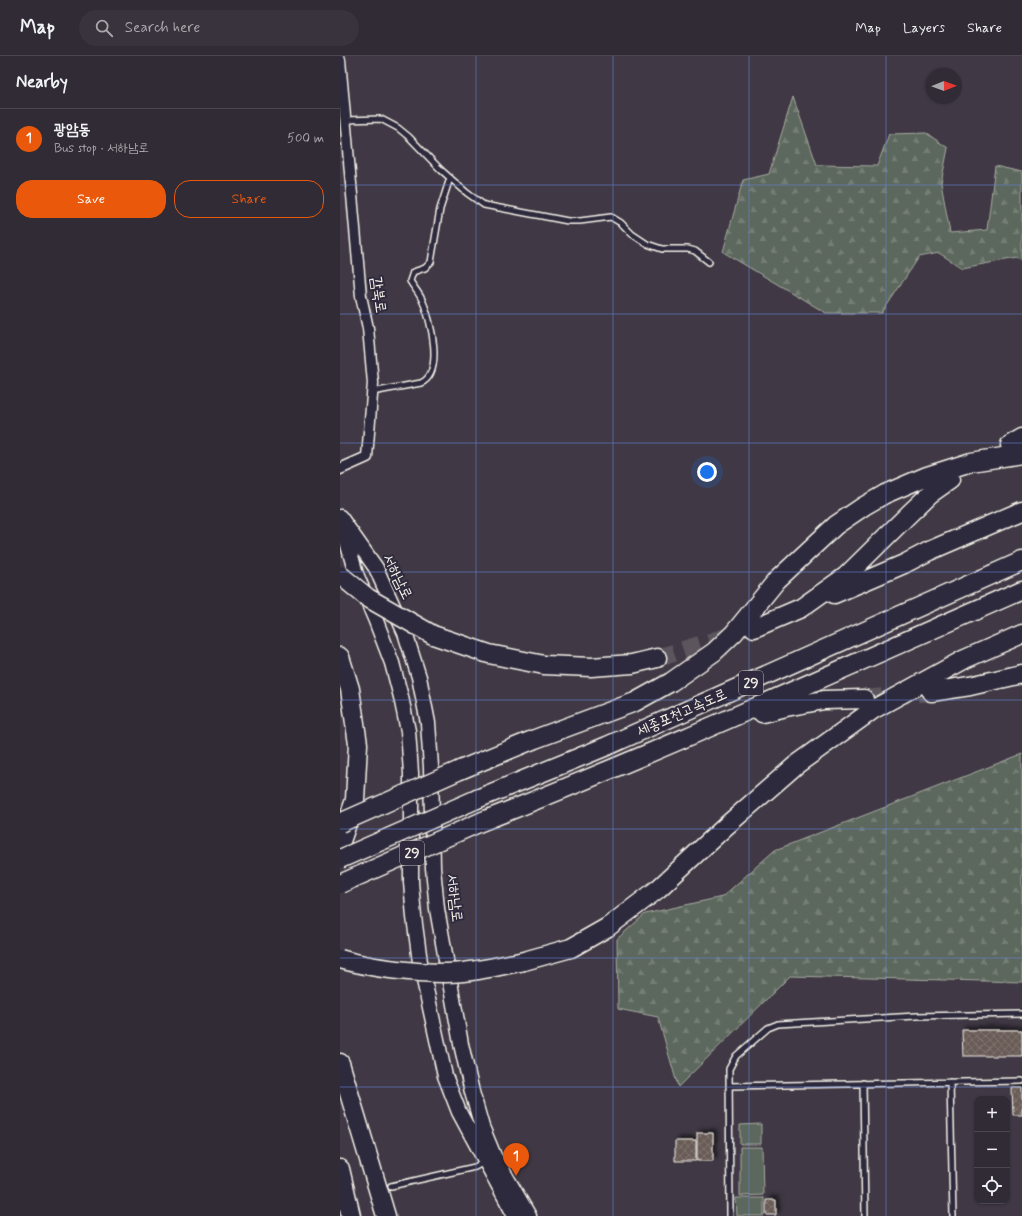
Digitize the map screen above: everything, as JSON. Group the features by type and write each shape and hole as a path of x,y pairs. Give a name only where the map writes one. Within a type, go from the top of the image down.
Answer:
{"highway":[{"path":"340,823 460,770 535,739 635,702 671,682 714,652 734,633 777,580 836,525 885,494 928,476 1018,446"},
{"path":"801,608 846,576 925,499 950,480"},
{"path":"754,628 904,564 929,551 1022,511"},
{"name":"세종포천고속도로","path":"340,859 607,746 1022,561"},
{"path":"340,576 368,598 433,635 489,654 544,665 591,667 632,664 657,658"},
{"name":"세종포천고속도로","path":"340,884 483,821 703,729 1022,590"},
{"path":"340,958 357,964 446,973 488,968 524,961 571,948 608,927 658,889 726,826 796,765 874,709 965,659 1022,634"},
{"path":"965,659 1022,644"},
{"path":"340,657 350,689 358,744 356,800 340,844"},
{"path":"931,692 970,686 1022,674"},
{"path":"703,729 786,707 824,700 864,699"},
{"path":"340,1063 386,1216"},
{"path":"340,1169 351,1216"}],"main road":[{"name":"서하남로","path":"340,517 356,574 392,663 403,704 408,731 411,773 411,882 414,917 420,962 445,1076 459,1112 529,1216"},
{"name":"서하남로","path":"340,517 376,568 405,633 419,677 428,723 431,767 433,868 436,909 461,1044 472,1092 490,1159 515,1216"}],"street":[{"name":"감북로","path":"340,60 361,296 368,336 373,383 367,456 340,469"}],"lane":[{"path":"345,120 381,119 389,122 410,137 450,178 477,201 484,205 568,221 580,222 611,217 647,244 662,249 688,249 695,251 709,262"},
{"path":"372,392 421,383 426,381 432,370 434,352 429,323 423,301 410,281 413,272 425,268 431,262 440,209 450,178"},
{"path":"730,1216 729,1069 736,1056 762,1033 778,1024 916,1016 1022,1014"},
{"path":"729,1086 1022,1081"},
{"path":"950,1082 953,1216"},
{"path":"863,1084 865,1216"},
{"path":"390,1186 476,1167 490,1159"}],"green space":[{"path":"793,97 817,165 877,166 889,134 926,133 948,148 941,183 950,233 987,230 995,166 1022,172 1022,261 1017,258 962,268 939,253 919,257 882,313 826,313 723,252 743,180 769,174"},
{"path":"1022,754 1022,982 790,976 678,1087 658,1017 618,1009 617,939 645,914 722,897 775,850"},
{"path":"761,1124 761,1144 740,1144 740,1125"},
{"path":"740,1147 762,1147 763,1195 740,1196"},
{"path":"736,1198 764,1198 764,1216 737,1216"}],"building":[{"path":"962,1030 1022,1030 1022,1056 963,1056"},
{"path":"1012,1088 1022,1088 1022,1115 1013,1115"},
{"path":"697,1133 713,1133 713,1161 697,1161"},
{"path":"675,1141 696,1141 696,1161 675,1161"},
{"path":"766,1200 776,1200 776,1215 766,1215"}],"tunnel":[{"path":"657,658 736,634"},
{"path":"864,699 931,692"}],"place":[{"name":"광암동","path":"516,1176"}]}
